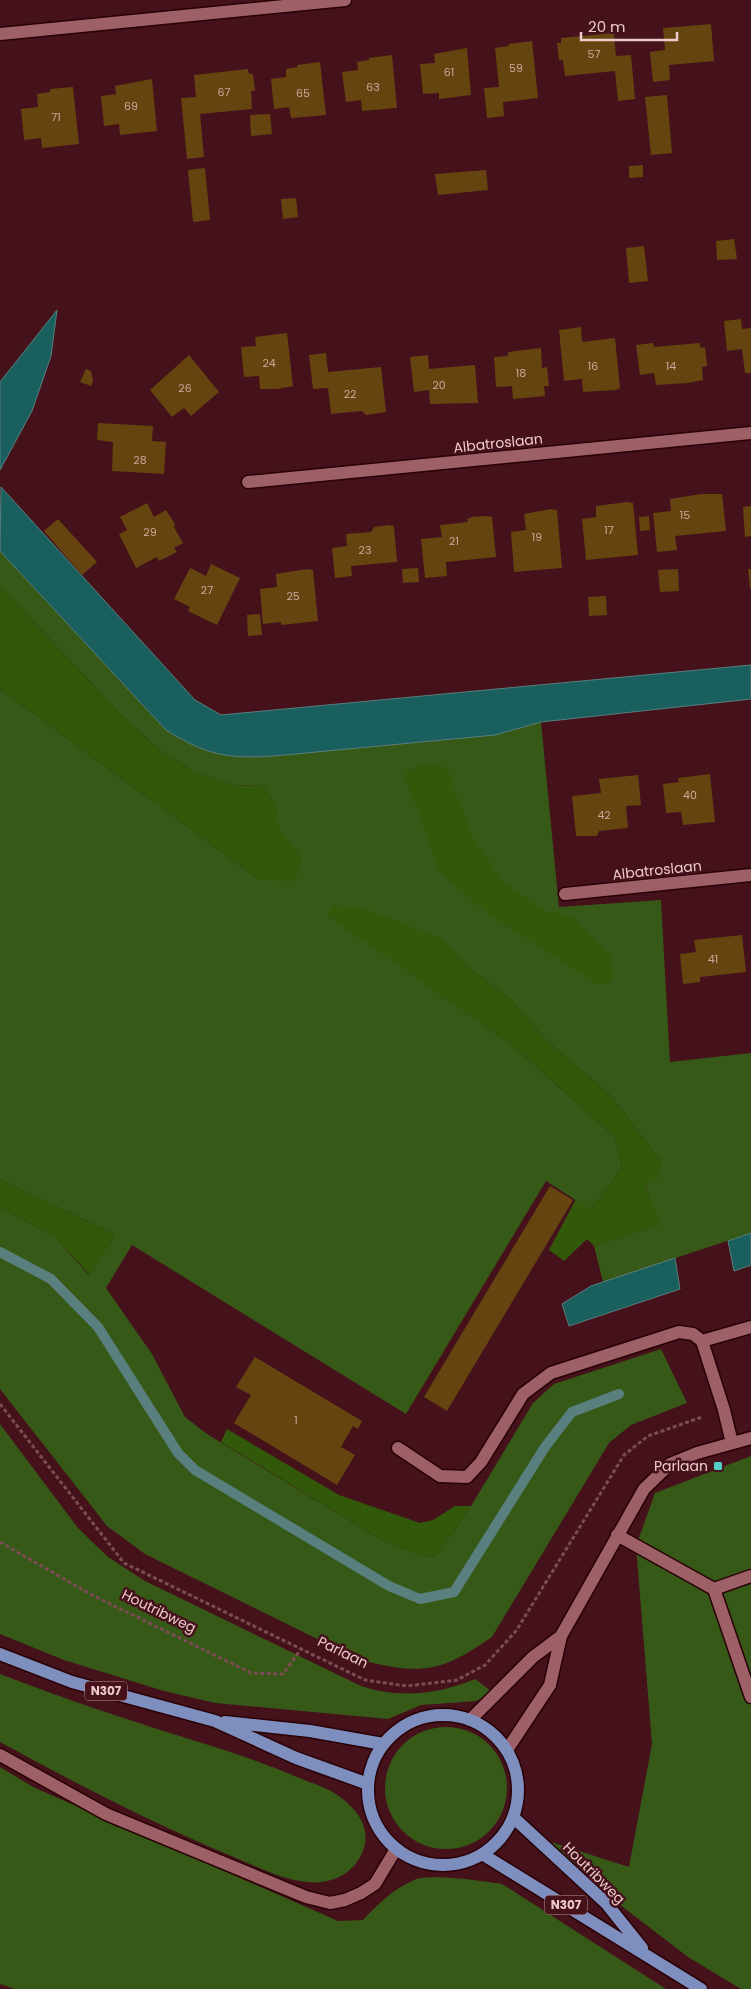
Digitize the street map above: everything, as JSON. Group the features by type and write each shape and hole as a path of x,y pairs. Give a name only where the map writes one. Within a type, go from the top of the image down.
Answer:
{"main road":[{"name":"N307","path":"0,1654 72,1682 216,1721 310,1731 383,1744"},
{"path":"447,1714 470,1720 491,1732 507,1750 516,1772 518,1794 514,1817 501,1838 482,1854 462,1863 439,1866 416,1860 396,1849 383,1836 374,1820 369,1802 368,1784 372,1763 383,1744 401,1727 423,1717 447,1714"},
{"name":"N307","path":"216,1721 296,1758 368,1784"},
{"name":"Houtribweg","path":"514,1817 606,1903 649,1956"},
{"name":"Houtribweg","path":"482,1854 701,1989"}],"street":[{"path":"0,34 345,0"},
{"name":"Albatroslaan","path":"248,482 751,433"},
{"name":"Albatroslaan","path":"565,894 751,875"},
{"path":"702,1341 751,1327"},
{"path":"398,1448 440,1476 467,1477 481,1462 523,1394 551,1373 679,1332 692,1334 702,1341 724,1410 732,1443"},
{"path":"507,1750 550,1685 561,1636 644,1489 670,1464 697,1453 751,1438"},
{"path":"617,1535 714,1589 751,1697"},
{"path":"714,1589 751,1576"},
{"path":"470,1720 533,1656 561,1636"},
{"path":"738,1655 751,1652"},
{"path":"0,1755 106,1814 306,1897 330,1903 346,1900 375,1884 396,1849"}],"path":[{"name":"Parlaan","path":"0,1404 124,1563 365,1680 407,1686 457,1680 485,1665 516,1631 624,1455 648,1436 724,1410"},
{"name":"Houtribweg","path":"0,1542 92,1595 251,1673 283,1674 301,1648"}],"green space":[{"path":"0,551 166,730 193,745 217,754 243,757 274,756 495,735 541,722 559,907 661,900 670,1062 751,1053 751,1233 603,1282 594,1246 660,1224 645,1186 661,1162 611,1096 548,1042 510,999 470,969 441,938 334,905 328,915 511,1044 615,1137 622,1167 591,1210 546,1181 406,1414 132,1245 106,1288 152,1354 185,1417 207,1434 377,1537 415,1553 432,1557 438,1553 471,1506 533,1403 554,1384 661,1349 687,1403 631,1425 609,1443 492,1637 458,1658 444,1664 430,1668 415,1669 399,1668 360,1660 145,1554 107,1526 0,1389 0,1207 55,1237 89,1275 115,1235 0,1179 0,689 260,880 302,859 277,827 276,807 264,786 233,785 196,773 159,750 120,714 0,586"},
{"path":"0,586 120,714 159,750 196,773 233,785 264,786 276,807 278,827 302,859 295,881 260,880 0,689"},
{"path":"422,765 447,767 471,835 505,884 544,911 571,916 610,955 613,979 599,985 487,913 439,871 404,773"},
{"path":"333,905 364,909 441,938 470,969 510,999 548,1042 611,1096 661,1162 658,1178 645,1187 661,1224 594,1246 587,1239 564,1261 549,1250 576,1199 591,1210 622,1167 615,1137 511,1044 327,915"},
{"path":"0,1179 115,1235 90,1275 55,1237 0,1207"},
{"path":"0,1424 78,1528 108,1557 145,1581 361,1686 390,1692 419,1693 447,1688 475,1679 491,1691 477,1701 421,1705 388,1719 215,1703 164,1691 64,1660 0,1634"},
{"path":"227,1429 339,1495 420,1523 433,1520 455,1506 471,1506 438,1553 432,1557 415,1553 377,1537 221,1442"},
{"path":"751,1456 751,1989 741,1989 688,1957 615,1901 548,1841 629,1867 652,1744 636,1546 655,1493"},
{"path":"0,1674 50,1693 250,1759 329,1790 350,1805 359,1817 366,1837 362,1854 351,1869 336,1878 318,1882 298,1881 258,1867 113,1802 0,1742"},
{"path":"446,1727 469,1732 489,1745 502,1765 507,1788 502,1811 489,1831 469,1844 446,1849 423,1844 403,1831 390,1811 385,1788 390,1765 403,1745 423,1732"},
{"path":"0,1767 33,1787 338,1921 363,1920 393,1892 421,1878 456,1878 502,1884 666,1989 15,1989 0,1984"}],"water":[{"path":"57,310 51,356 32,411 0,470 0,382"},
{"path":"1,487 195,700 221,715 751,665 751,699 541,722 495,735 274,756 243,757 217,754 193,745 166,730 0,551"},
{"path":"751,1233 751,1265 734,1271 728,1241"},
{"path":"675,1258 680,1289 569,1326 562,1304 591,1286"}],"building":[{"path":"711,24 714,61 669,65 670,80 653,82 650,52 665,50 663,28"},
{"path":"614,33 616,56 631,55 635,99 618,101 615,71 565,76 563,60 559,60 557,43 561,43 561,38"},
{"path":"532,41 538,98 503,102 504,116 487,118 484,88 499,87 495,48"},
{"path":"467,48 471,95 439,99 439,93 423,94 420,64 435,63 434,54"},
{"path":"392,55 397,108 362,111 361,100 346,102 342,72 358,70 357,62 369,60 369,58"},
{"path":"320,62 326,115 291,118 289,107 274,109 271,79 286,77 286,69 298,67 297,65"},
{"path":"248,69 249,74 253,74 255,91 251,91 252,109 200,114 204,157 187,159 181,98 196,97 194,75"},
{"path":"152,79 157,131 120,135 119,124 104,126 101,96 116,94 115,86"},
{"path":"73,87 79,144 42,148 41,138 24,140 21,109 38,107 37,94 50,92 50,89"},
{"path":"667,95 672,153 651,155 645,97"},
{"path":"270,114 272,134 251,136 250,115"},
{"path":"643,165 643,177 629,178 629,166"},
{"path":"205,168 210,220 193,222 188,170"},
{"path":"486,170 488,190 438,195 435,174"},
{"path":"296,198 298,217 283,219 281,199"},
{"path":"734,239 737,259 717,260 716,241"},
{"path":"644,246 648,281 629,283 626,248"},
{"path":"741,319 742,329 751,328 751,373 745,373 742,349 727,351 724,321"},
{"path":"581,327 582,342 615,338 620,388 616,390 583,392 582,379 564,381 559,330"},
{"path":"287,333 293,386 277,389 260,389 259,376 244,377 241,347 256,346 255,337"},
{"path":"653,343 654,347 700,343 700,348 705,347 707,366 702,367 703,380 656,385 654,373 640,375 636,345"},
{"path":"541,348 542,368 547,367 549,386 544,386 545,396 513,399 512,386 496,387 494,357 508,356 508,352"},
{"path":"326,353 328,372 381,367 386,412 366,415 362,411 331,414 328,388 313,389 309,355"},
{"path":"189,355 219,392 191,416 184,408 172,417 150,390"},
{"path":"428,355 429,369 475,365 478,403 430,404 429,390 414,392 410,357"},
{"path":"86,369 91,371 93,380 91,386 80,382"},
{"path":"98,423 153,426 152,441 166,442 164,474 112,471 113,442 97,440"},
{"path":"701,494 722,494 726,531 675,536 677,550 657,552 653,513 671,511 670,499"},
{"path":"147,503 154,517 166,510 175,524 174,527 183,543 174,548 177,552 159,561 157,557 136,568 119,534 127,530 120,517"},
{"path":"633,503 638,555 586,560 582,519 596,517 596,506"},
{"path":"751,506 751,536 745,537 743,507"},
{"path":"551,509 557,510 562,568 514,572 511,532 526,530 524,514"},
{"path":"649,516 650,530 640,531 639,517"},
{"path":"472,517 492,517 496,557 446,562 447,576 425,578 421,539 442,537 440,525 468,522 467,519"},
{"path":"58,519 97,562 82,575 44,531"},
{"path":"394,526 397,562 351,566 352,576 335,578 332,548 347,546 346,534 371,532 374,527"},
{"path":"211,564 240,578 217,625 188,611 190,607 174,599 190,568 206,576"},
{"path":"418,568 419,582 403,583 402,569"},
{"path":"307,569 313,570 318,621 281,625 281,622 263,624 260,589 277,587 276,574"},
{"path":"678,569 679,591 660,592 658,570"},
{"path":"748,569 751,569 751,588 750,588"},
{"path":"606,596 607,615 589,616 588,597"},
{"path":"260,614 262,635 248,636 247,615"},
{"path":"710,774 715,822 683,825 681,812 666,813 663,784 679,782 678,778"},
{"path":"638,775 641,805 626,806 628,828 599,831 597,836 576,836 572,796 601,793 599,779"},
{"path":"742,935 746,972 700,977 700,982 683,984 680,954 696,952 694,940"},
{"path":"550,1186 573,1200 447,1411 424,1397"},
{"path":"255,1357 362,1421 358,1429 353,1426 341,1447 355,1455 337,1485 234,1423 251,1395 236,1387"}],"waterway":[{"path":"0,1252 51,1279 98,1327 178,1453 195,1470 389,1586 420,1599 454,1592 545,1447 572,1412 619,1394"}],"place":[{"name":"Parlaan","path":"718,1466"}]}
